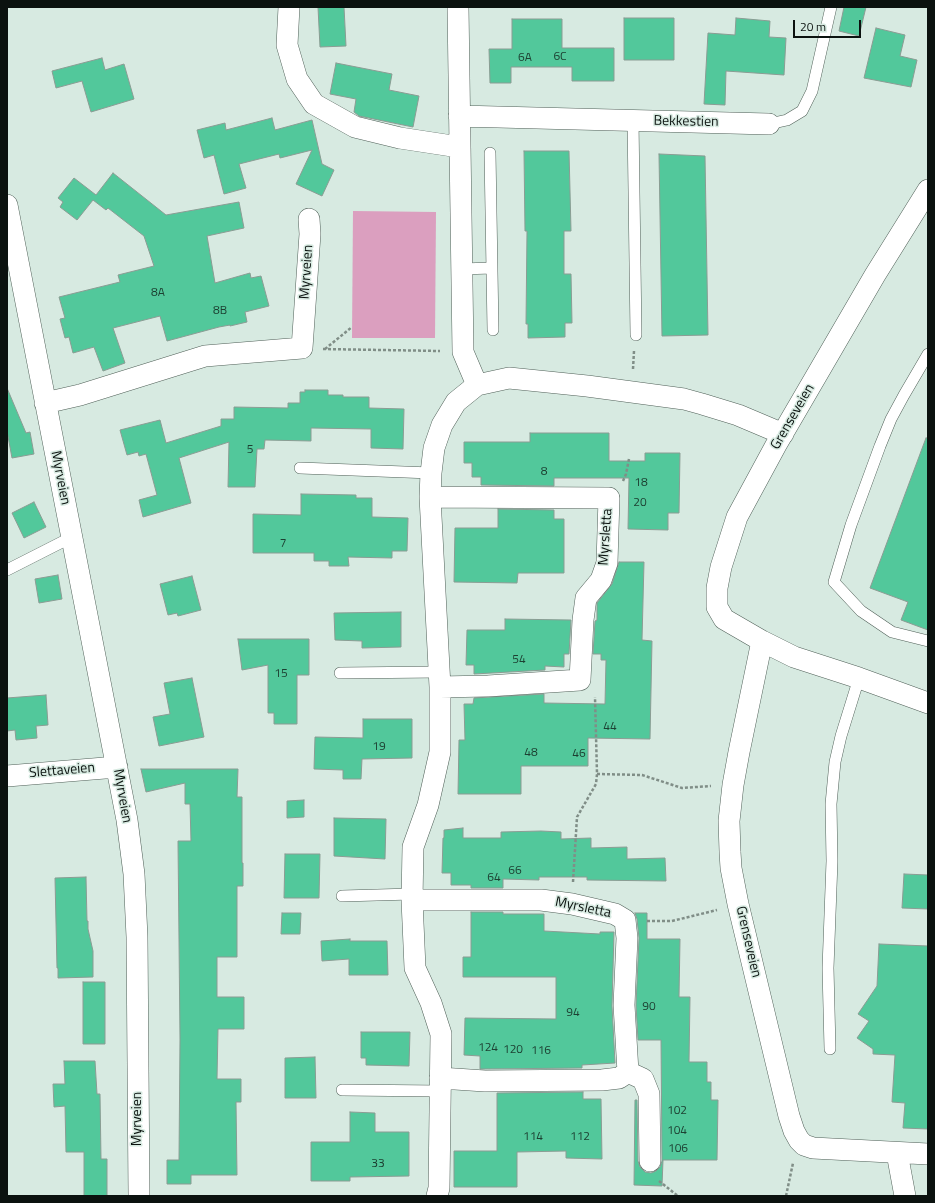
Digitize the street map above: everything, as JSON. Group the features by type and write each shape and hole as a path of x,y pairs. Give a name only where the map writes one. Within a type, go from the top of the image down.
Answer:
{"street":[{"path":"289,7 287,45 297,80 314,104 355,127 400,138 459,147"},
{"path":"458,7 463,352 477,385"},
{"name":"Bekkestien","path":"459,116 769,124"},
{"name":"Grenseveien","path":"928,190 875,275 784,434 776,445 737,517 721,567 717,588 717,607 724,619 762,641 794,656 928,703"},
{"name":"Myrveien","path":"7,205 127,820 136,904 138,970 139,1196"},
{"name":"Myrveien","path":"302,348 310,234 309,219"},
{"path":"45,403 206,356 302,348"},
{"path":"437,1196 439,1188 441,1034 431,1003 415,968 412,897 413,847 428,805 440,752 439,680 430,497 434,448 442,425 456,402 477,385 509,378 684,399 738,415 784,434"},
{"name":"Myrsletta","path":"430,497 609,498 607,563 601,580 586,598 582,620 580,680"},
{"name":"Grenseveien","path":"762,641 733,785 729,821 730,852 738,904 789,1116 799,1140"},
{"path":"439,680 488,686 580,680"},
{"name":"Slettaveien","path":"7,776 117,767"},
{"name":"Myrsletta","path":"412,897 541,900 572,904 615,914 625,920 627,938 624,1005 628,1072"},
{"path":"440,1085 486,1081 602,1080 619,1078 628,1072 643,1079 649,1094 650,1161"},
{"path":"799,1140 804,1145 813,1148 928,1154"},
{"path":"897,1153 905,1196"}],"lane":[{"name":"Bekkestien","path":"769,124 786,120 802,110 812,91 831,7"},
{"path":"633,120 636,336"},
{"path":"490,153 493,330"},
{"path":"461,269 492,268"},
{"path":"928,354 891,419 851,525 834,582 860,611 892,632 928,641"},
{"path":"300,468 431,473"},
{"path":"7,570 72,537"},
{"path":"340,673 439,680"},
{"path":"830,1049 828,968 832,861 831,804 835,762 841,736 859,678"},
{"path":"342,896 412,897"},
{"path":"342,1090 440,1085"}],"path":[{"path":"324,349 352,328"},
{"path":"630,392 636,336"},
{"path":"302,348 463,352"},
{"path":"572,904 577,817 596,784 597,774 595,697 591,685 580,680"},
{"path":"597,774 642,775 682,788 733,785"},
{"path":"625,920 672,921 738,904"},
{"path":"786,1196 799,1140"}],"shaded area":[{"path":"353,211 436,212 435,338 352,338"}],"building":[{"path":"318,7 344,7 346,46 320,47"},
{"path":"844,7 866,7 859,36 839,31"},
{"path":"624,18 674,18 674,60 624,60"},
{"path":"736,18 770,21 769,37 786,38 784,75 726,71 725,105 704,104 708,33 735,35"},
{"path":"512,19 562,19 562,48 614,48 614,81 572,81 572,67 511,67 511,83 490,83 489,49 512,49"},
{"path":"876,28 905,35 900,56 917,60 911,87 864,78"},
{"path":"102,58 105,70 124,64 134,99 91,112 82,81 56,88 52,71"},
{"path":"336,63 392,74 389,90 419,96 413,127 359,116 354,112 356,99 330,94"},
{"path":"272,118 275,130 312,120 322,164 334,170 322,196 296,184 312,150 280,158 279,154 239,164 246,188 224,194 214,155 204,158 197,130 225,123 226,130"},
{"path":"524,151 569,151 571,231 564,231 564,274 571,274 572,323 565,323 565,337 528,338 528,324 526,324 527,231 525,231"},
{"path":"659,154 705,156 708,335 662,336"},
{"path":"113,173 166,215 239,202 244,228 207,236 215,283 250,273 251,278 261,276 269,306 245,312 247,322 219,327 167,341 160,316 113,328 125,363 103,371 94,347 73,353 69,337 65,338 60,319 65,318 59,297 120,282 118,275 154,266 144,236 108,208 106,210 93,200 77,220 60,207 63,202 58,198 74,178 96,195"},
{"path":"7,388 26,433 30,432 34,454 12,458 7,431"},
{"path":"305,390 328,390 328,395 343,395 343,397 369,397 369,408 404,409 403,449 371,448 371,429 311,428 311,441 265,440 264,449 257,449 255,487 228,487 229,442 179,458 191,503 143,517 139,500 157,495 146,454 139,456 138,452 127,455 120,430 160,420 166,443 221,426 221,419 234,419 234,407 288,408 288,403 300,403 300,392 305,392"},
{"path":"530,433 609,433 609,461 645,461 645,453 680,453 679,513 668,513 668,530 628,529 629,478 554,478 554,486 481,485 481,477 472,477 472,463 464,463 464,442 530,442"},
{"path":"926,438 928,438 928,630 901,620 908,602 870,588"},
{"path":"301,494 356,495 356,498 372,498 372,517 408,518 407,551 392,551 392,558 348,557 349,566 329,566 329,561 314,561 314,553 253,553 253,514 301,515"},
{"path":"34,502 46,527 24,538 12,513"},
{"path":"498,509 554,510 554,519 564,519 564,573 518,573 517,583 454,582 455,528 498,528"},
{"path":"619,562 644,562 642,640 652,641 650,739 588,738 588,766 521,766 521,794 458,794 459,740 465,740 464,704 473,704 474,698 544,694 544,703 605,704 606,660 601,660 601,654 593,654 595,621 597,620 597,603 612,584"},
{"path":"58,575 62,599 39,603 35,579"},
{"path":"192,576 201,610 178,616 177,613 168,615 160,584"},
{"path":"401,612 401,647 362,648 362,641 335,640 334,613"},
{"path":"505,619 571,620 569,654 564,654 564,667 545,666 545,670 474,674 474,665 466,665 467,630 505,630"},
{"path":"238,639 309,639 309,675 297,675 297,724 274,724 274,713 268,713 268,665 242,670"},
{"path":"192,678 204,737 159,746 153,717 170,714 164,683"},
{"path":"46,695 48,725 36,726 37,738 16,740 15,730 7,731 7,698"},
{"path":"363,719 412,719 412,758 362,759 361,779 343,779 343,770 314,769 315,737 363,738"},
{"path":"141,769 238,769 237,797 242,797 243,886 237,886 237,957 217,957 217,997 244,997 244,1029 218,1029 217,1079 241,1079 241,1102 236,1102 237,1175 191,1175 191,1184 167,1184 167,1160 179,1160 180,1039 178,841 191,841 190,804 185,804 185,783 146,792"},
{"path":"304,800 304,817 287,818 287,801"},
{"path":"334,818 386,819 385,859 334,856"},
{"path":"463,828 463,838 501,838 501,832 561,832 561,839 591,838 591,848 627,847 627,859 665,858 666,881 587,880 587,877 539,877 539,880 503,879 503,888 471,888 471,885 451,885 451,873 442,873 444,830"},
{"path":"285,854 320,854 319,898 284,898"},
{"path":"904,874 928,875 928,909 902,908"},
{"path":"86,877 87,921 93,951 93,977 58,978 55,878"},
{"path":"471,912 544,914 544,931 600,934 600,932 614,932 612,1006 615,1063 582,1065 582,1068 480,1069 480,1056 464,1055 465,1018 556,1019 556,977 463,977 463,957 471,957"},
{"path":"282,913 301,913 300,934 281,934"},
{"path":"635,913 647,913 647,939 680,939 679,997 690,997 689,1062 707,1062 707,1082 711,1082 711,1100 718,1100 717,1160 663,1160 662,1186 634,1185 635,1100 637,1100 638,1161 640,1167 645,1172 651,1173 660,1167 662,1161 661,1040 638,1040 636,1005 639,938"},
{"path":"350,939 350,941 387,941 388,975 349,975 349,959 322,961 321,941"},
{"path":"879,944 928,946 928,1129 903,1128 905,1103 892,1102 895,1055 873,1054 873,1049 857,1038 869,1021 858,1014 877,986"},
{"path":"83,982 105,982 105,1044 83,1044"},
{"path":"361,1032 410,1032 409,1066 366,1065 366,1058 361,1058"},
{"path":"315,1057 316,1098 285,1098 285,1058"},
{"path":"64,1061 95,1061 97,1094 100,1094 101,1159 107,1159 107,1196 84,1196 84,1152 66,1152 65,1106 54,1107 53,1084 65,1084"},
{"path":"583,1092 583,1099 601,1099 602,1159 566,1158 566,1151 517,1152 517,1187 454,1187 454,1151 497,1151 497,1093"},
{"path":"350,1112 375,1113 375,1132 409,1132 409,1176 350,1177 350,1181 311,1181 311,1142 350,1142"}]}
